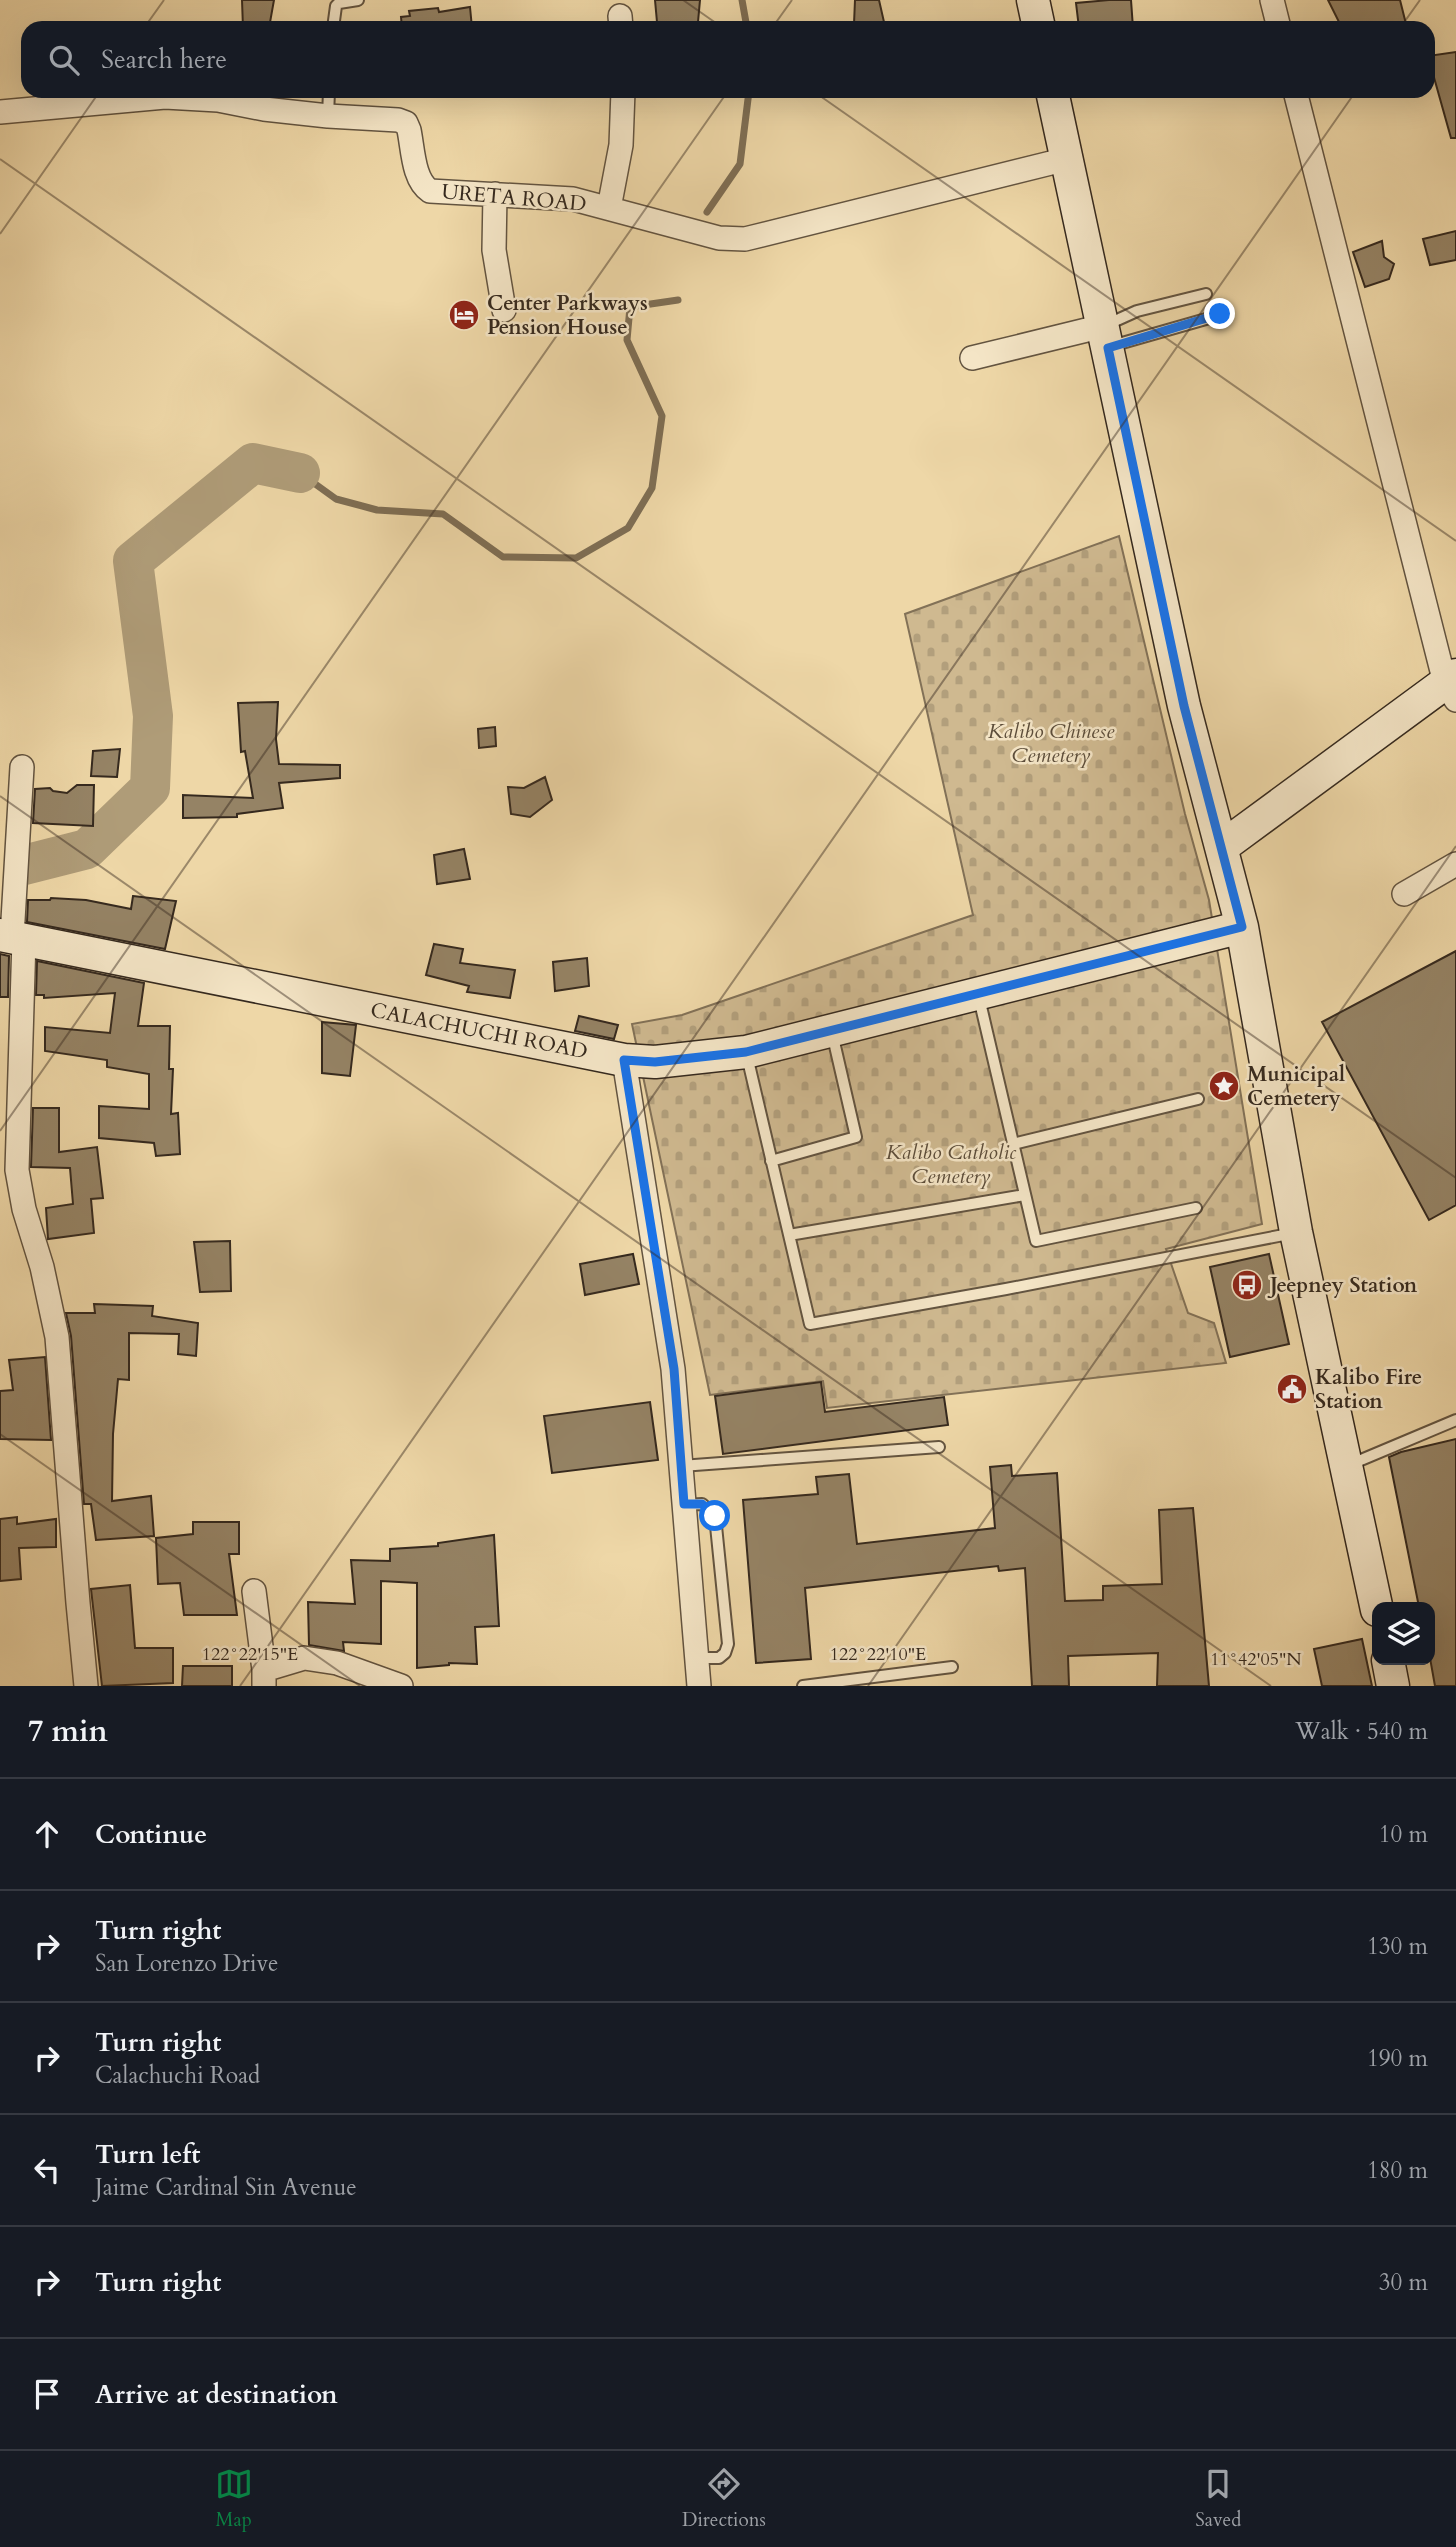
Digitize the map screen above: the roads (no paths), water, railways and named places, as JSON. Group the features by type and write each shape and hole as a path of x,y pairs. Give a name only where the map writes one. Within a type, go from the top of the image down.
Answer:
{"main road":[{"path":"1033,0 1038,21"},
{"path":"1054,98 1184,706 1242,927 1296,1232 1375,1602"},
{"path":"1222,847 1452,686"},
{"name":"CALACHUCHI ROAD","path":"12,937 624,1060 655,1062 746,1052 1242,927"},
{"path":"1389,1665 1394,1686"}],"street":[{"path":"1272,0 1277,21"},
{"name":"URETA ROAD","path":"0,112 154,98"},
{"name":"URETA ROAD","path":"183,98 218,100 328,117 398,120 405,123 419,179 430,191 573,199 719,238 745,239 1067,159"},
{"path":"608,208 621,145 623,98"},
{"path":"1297,98 1452,686"},
{"path":"495,194 494,250 504,310"},
{"path":"972,358 1105,337"},
{"path":"22,767 12,937 17,1170 24,1209 42,1267 57,1337 86,1686"},
{"path":"1404,894 1456,864"},
{"path":"624,1060 674,1369 699,1686"},
{"path":"254,1591 264,1678 304,1658 337,1663 401,1686"}],"lane":[{"path":"334,21 335,6 358,0"},
{"path":"328,117 329,98"},
{"path":"1105,337 1137,311 1206,294"},
{"path":"1105,337 1220,314"},
{"path":"978,995 1035,1241 1196,1208"},
{"path":"771,1161 856,1137 831,1030"},
{"path":"746,1052 810,1324 1296,1232"},
{"path":"1013,1144 1198,1099"},
{"path":"789,1236 1025,1195"},
{"path":"1346,1466 1456,1420"},
{"path":"681,1466 939,1447"},
{"path":"684,1504 702,1504 715,1516 729,1644 719,1658 696,1658"},
{"path":"803,1686 952,1667"}],"waterway":[{"path":"742,0 746,21"},
{"path":"707,212 740,164 748,98"},
{"path":"300,473 336,499 377,510 443,514 503,557 576,558 628,528 652,488 662,416 627,340 630,307 678,300"},
{"path":"24,865 87,849 150,788 153,716 133,561 253,463 300,473"}],"place":[{"name":"Center Parkways Pension House","path":"464,315"},
{"name":"Municipal Cemetery","path":"1224,1086"},
{"name":"Jeepney Station","path":"1247,1285"},
{"name":"Kalibo Fire Station","path":"1292,1389"}],"park label":[{"name":"Kalibo Chinese Cemetery","path":"1051,743"},
{"name":"Kalibo Catholic Cemetery","path":"951,1164"}]}
